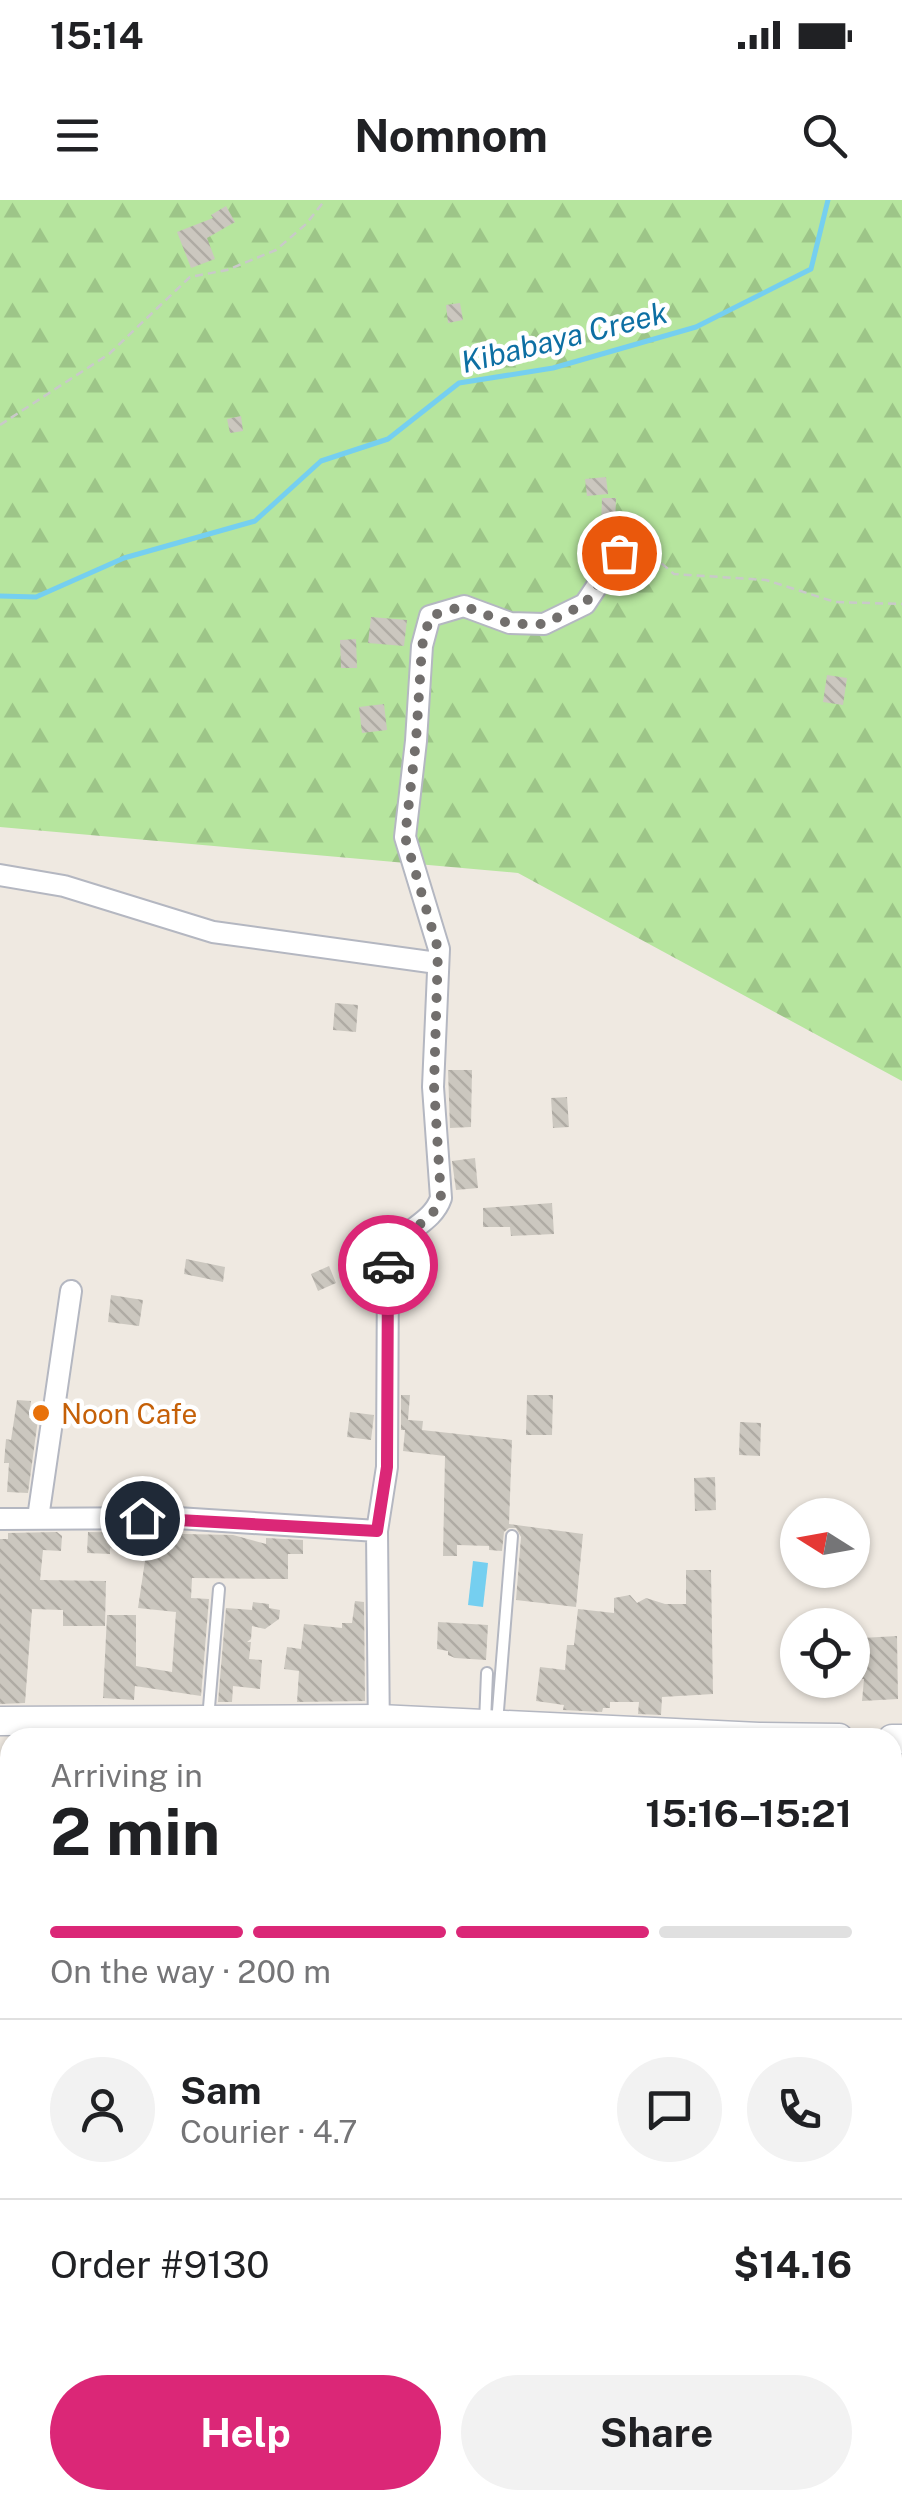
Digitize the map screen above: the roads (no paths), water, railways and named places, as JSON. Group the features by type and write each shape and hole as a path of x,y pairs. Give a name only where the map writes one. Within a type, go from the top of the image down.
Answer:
{"main road":[{"path":"0,1721 208,1720 259,1728 491,1724 573,1728"}],"street":[{"path":"379,1728 377,1531 387,1467 388,1261 392,1246 437,1210 441,1198 434,1086 438,949 405,837 422,646 430,616 464,606 510,624 544,624 585,604 619,553"},
{"path":"0,875 64,886 213,932 438,963"},
{"path":"38,1518 71,1292"},
{"path":"0,1519 177,1518 377,1531"}],"lane":[{"path":"491,1724 512,1536"},
{"path":"208,1720 219,1589"},
{"path":"487,1674 491,1724"}],"water":[{"path":"473,1561 488,1563 483,1607 468,1605"}],"waterway":[{"name":"Kibabaya Creek","path":"0,596 36,597 124,558 255,521 321,461 388,439 459,383 553,368 696,327 811,269 828,200"}],"place":[{"name":"Noon Cafe","path":"41,1413"}]}
